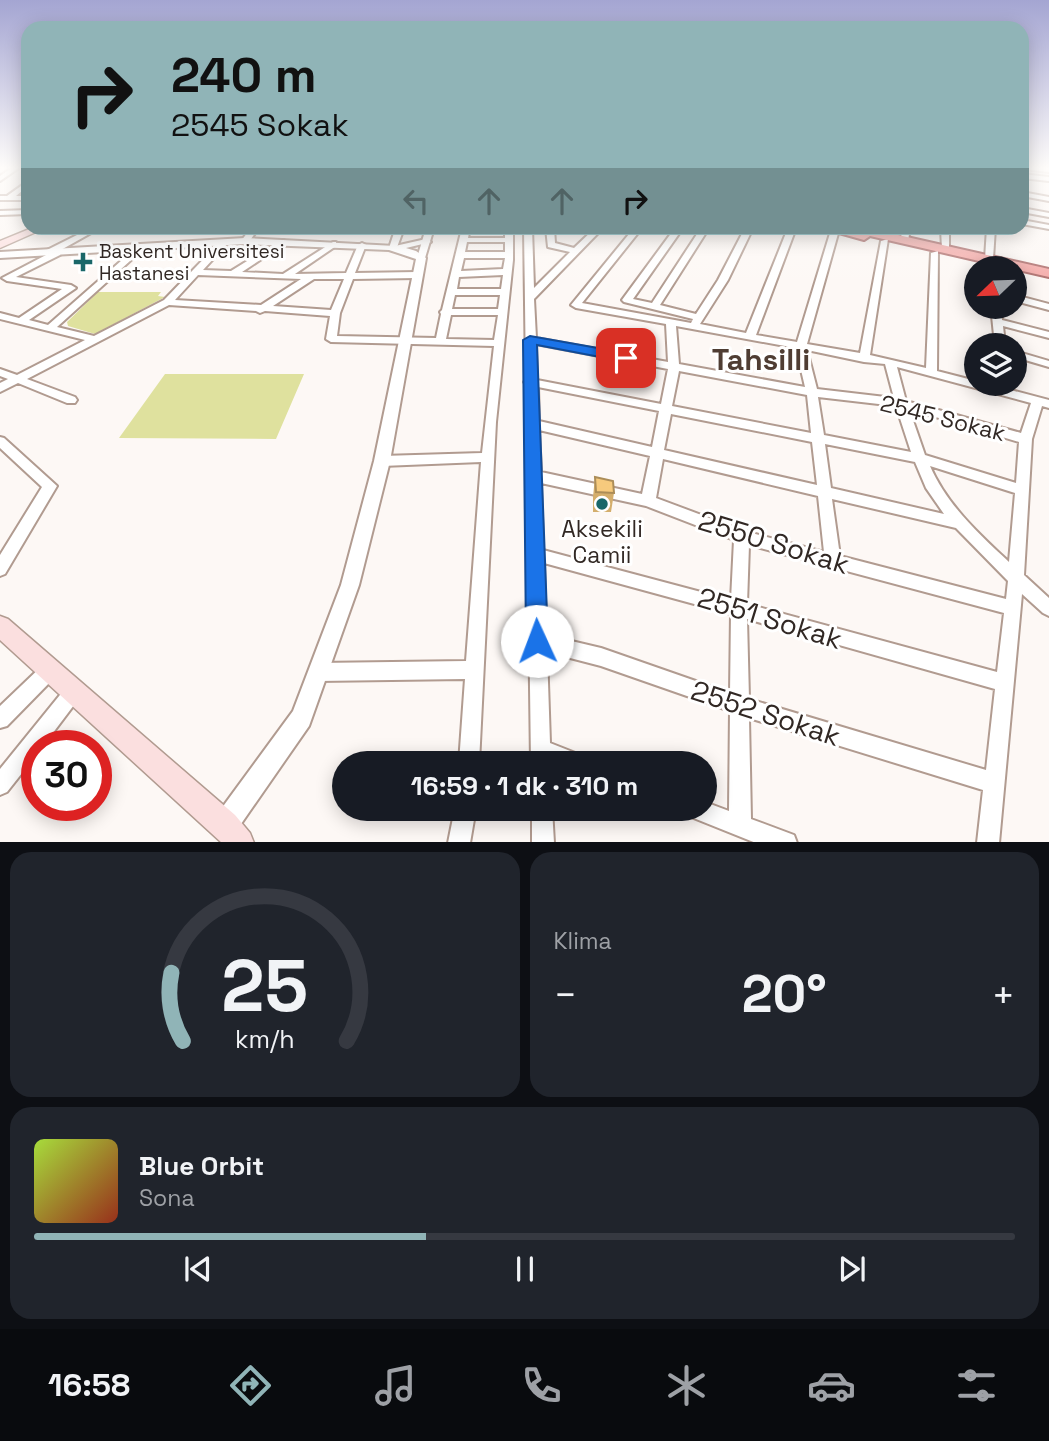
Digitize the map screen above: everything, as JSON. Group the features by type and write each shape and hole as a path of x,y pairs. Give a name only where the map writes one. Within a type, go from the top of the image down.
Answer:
{"highway":[{"path":"863,235 964,257"},
{"path":"910,235 940,251"},
{"path":"1027,270 1049,273"},
{"path":"1027,275 1049,280"}],"main road":[{"path":"0,235 21,225"},
{"path":"0,245 24,235"},
{"path":"0,626 235,838"}],"street":[{"path":"0,213 21,212"},
{"path":"1029,212 1049,215"},
{"path":"1029,223 1049,227"},
{"path":"4,280 84,235"},
{"path":"246,241 250,235"},
{"path":"393,248 398,235"},
{"path":"235,838 301,718 350,585 382,461 417,275 428,235"},
{"path":"440,342 465,235"},
{"path":"528,235 540,751"},
{"path":"550,235 551,245 576,251"},
{"path":"529,299 592,235"},
{"path":"633,235 576,305 671,324 696,323"},
{"path":"674,235 627,300 696,323 750,337 890,362 964,380"},
{"path":"654,307 700,235"},
{"path":"696,323 745,235"},
{"path":"750,337 789,235"},
{"path":"834,561 812,392 801,346 835,235"},
{"path":"931,373 943,235"},
{"path":"991,235 993,256"},
{"path":"464,240 509,241"},
{"path":"0,255 246,241 362,244 393,248 421,258"},
{"path":"460,255 509,241"},
{"path":"470,751 489,457 509,241"},
{"path":"864,359 885,241"},
{"path":"233,274 281,242"},
{"path":"393,248 426,242"},
{"path":"0,388 167,302 224,243"},
{"path":"286,277 333,244"},
{"path":"362,244 335,313 331,339 499,343"},
{"path":"50,328 138,248"},
{"path":"196,272 286,277 417,275"},
{"path":"454,274 507,272"},
{"path":"260,310 311,277"},
{"path":"4,280 94,288"},
{"path":"20,321 71,288"},
{"path":"450,292 505,292"},
{"path":"1027,301 1049,307"},
{"path":"167,302 335,313"},
{"path":"445,312 503,312"},
{"path":"0,316 95,339"},
{"path":"998,319 999,333"},
{"path":"999,322 1049,335"},
{"path":"648,501 674,366 671,324"},
{"name":"2545 Sokak","path":"530,340 812,392 901,403 1026,439"},
{"path":"1027,358 1049,364"},
{"path":"890,362 901,403 932,485 946,506 963,524 1049,608"},
{"path":"0,372 71,400"},
{"path":"530,382 818,436 923,459 1022,490"},
{"path":"988,842 1016,578 1026,439 1043,402"},
{"path":"531,424 963,524"},
{"path":"0,441 50,486 0,569"},
{"path":"382,461 489,457"},
{"name":"2550 Sokak","path":"534,476 648,501 742,537 1013,608"},
{"path":"740,826 739,609 742,537"},
{"name":"2551 Sokak","path":"535,554 1005,683"},
{"name":"2552 Sokak","path":"537,641 601,657 739,705 995,783"},
{"path":"0,719 50,670"},
{"path":"318,672 476,670"},
{"path":"0,785 74,691"},
{"path":"717,817 786,842"},
{"path":"459,842 463,821"},
{"path":"542,821 543,842"}],"green space":[{"path":"98,292 161,292 158,296 165,297 95,334 68,326 67,322"},
{"path":"165,374 304,374 276,439 119,438"}],"building":[{"path":"595,477 613,481 614,493 596,492"}],"place":[{"name":"Baskent Universitesi Hastanesi","path":"83,262"},
{"name":"Aksekili Camii","path":"602,504"}],"district":[{"name":"Tahsilli","path":"761,359"}],"route":[{"path":"537,641 530,340 626,358"}]}
